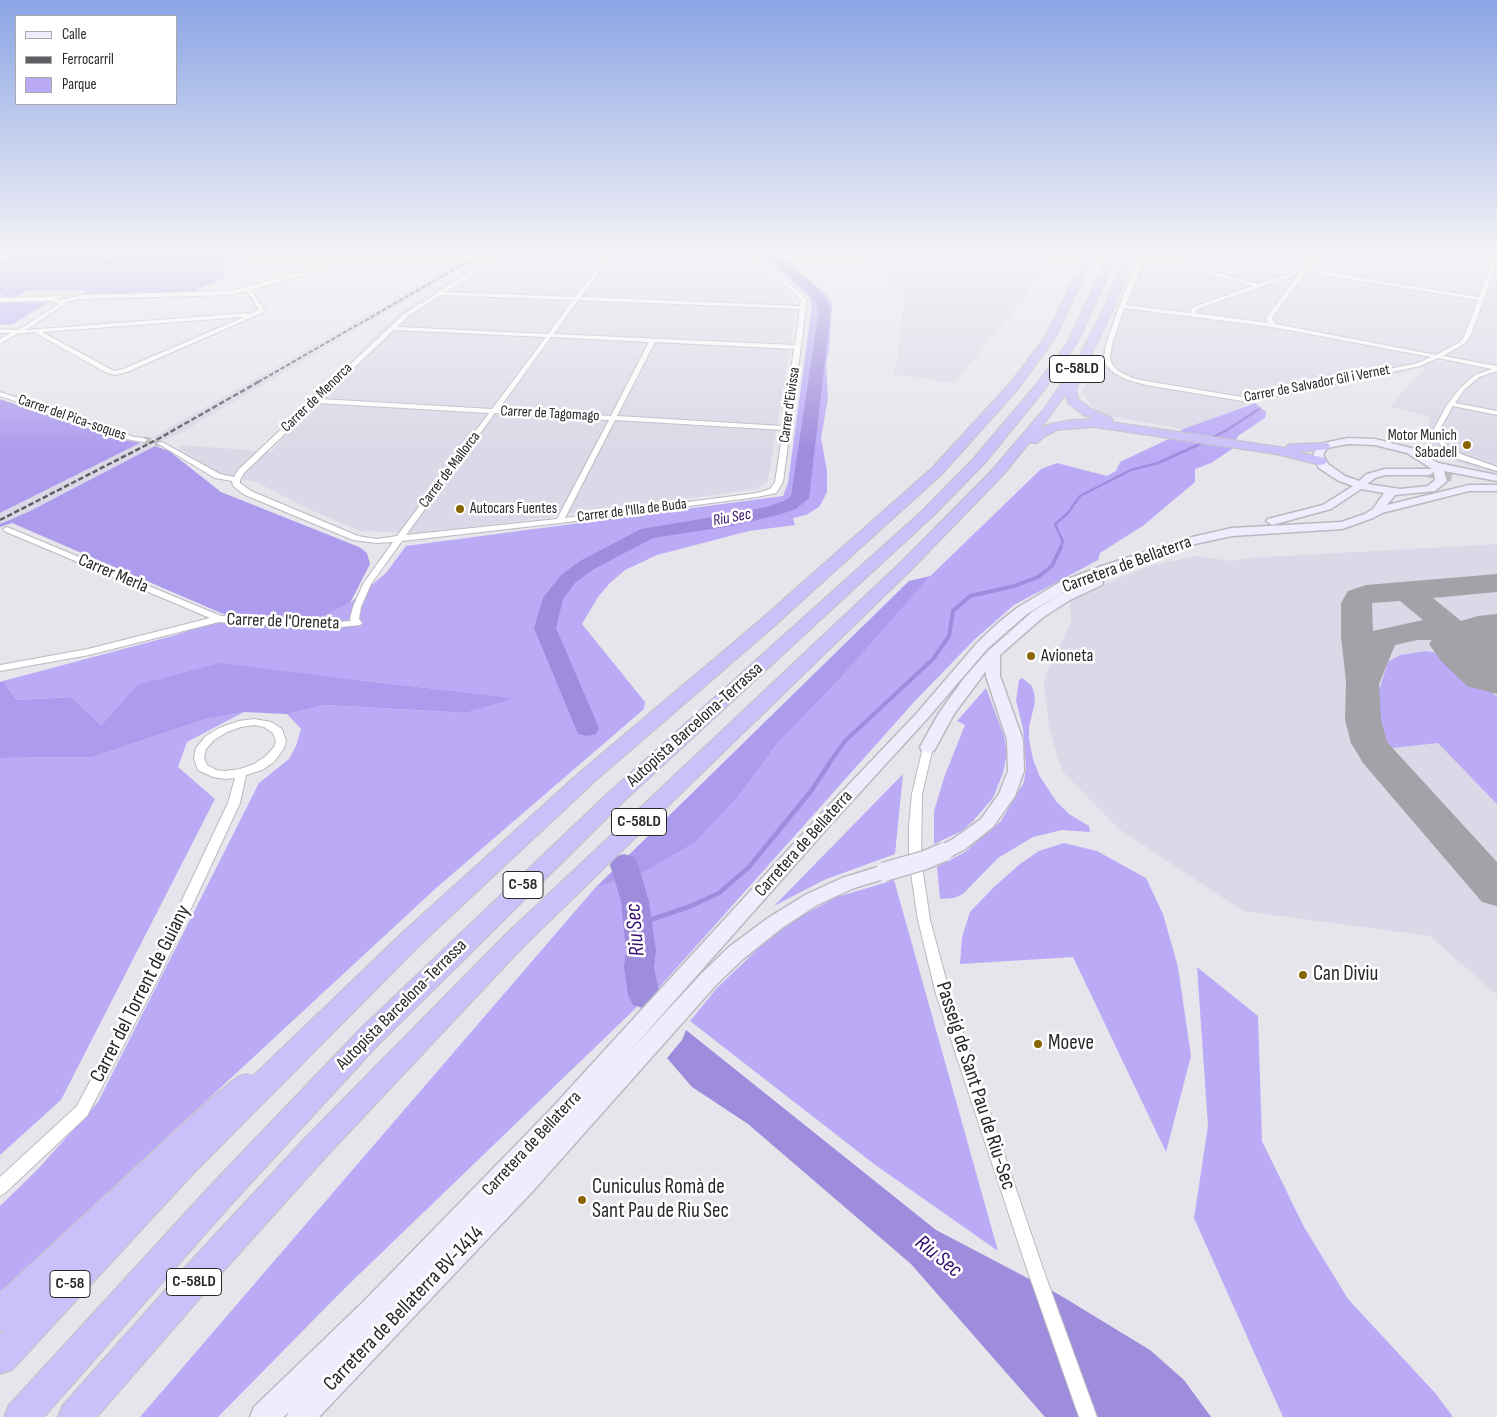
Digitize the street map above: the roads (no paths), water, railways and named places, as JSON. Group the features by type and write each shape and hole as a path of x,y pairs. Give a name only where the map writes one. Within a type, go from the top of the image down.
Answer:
{"highway":[{"name":"Autopista Barcelona-Terrassa","path":"0,1358 182,1165 332,1016 510,846 765,625 937,471 1015,386 1054,330 1059,320"},
{"name":"Autopista Barcelona-Terrassa","path":"21,1417 219,1196 369,1037 615,798 927,514 979,461 1021,412 1072,343 1083,320"},
{"path":"1072,343 1088,320"},
{"name":"C-58LD","path":"75,1417 196,1278 315,1148 502,954 906,566 1013,455 1048,412 1083,360 1103,320"},
{"path":"1083,360 1070,390 1072,400 1078,406 1096,416 1111,421 1183,435"},
{"path":"1013,455 1046,430 1071,424 1110,424 1245,444 1286,448 1323,446"},
{"path":"1245,444 1320,461"},
{"path":"0,1315 220,1108 332,1016"}],"street":[{"path":"8,332 25,320"},
{"path":"0,342 37,320"},
{"path":"0,331 36,331 176,320"},
{"path":"36,331 107,371 114,373 125,371 241,320"},
{"name":"Carrer de Menorca","path":"236,480 241,472 314,401 400,320"},
{"name":"Carrer de Mallorca","path":"396,541 561,320"},
{"name":"Carrer d'Eivissa","path":"777,488 802,320"},
{"name":"Carrer de Salvador Gil i Vernet","path":"1118,320 1109,344 1107,358 1109,365 1116,372 1138,381 1248,400 1420,364 1440,356 1462,343 1467,338 1474,320"},
{"path":"1233,320 1273,325 1497,368"},
{"path":"1271,320 1273,325"},
{"path":"392,328 797,347"},
{"path":"560,521 653,340"},
{"path":"1497,368 1477,376 1462,389 1436,429 1438,438 1446,448 1458,456 1497,469"},
{"name":"Carrer del Pica-soques","path":"0,394 133,439 144,440"},
{"name":"Carrer de Tagomago","path":"314,401 787,428"},
{"path":"1451,404 1497,413"},
{"path":"1497,483 1446,478 1436,487 1424,491 1391,492 1361,486 1334,474 1320,461 1318,455 1323,446 1333,442 1348,440 1375,442 1411,452 1446,478 1497,487"},
{"path":"160,444 218,476 236,480"},
{"path":"1232,532 1317,511 1336,502 1361,486 1371,476 1386,472 1432,469 1497,478"},
{"name":"Carrer de l'Illa de Buda","path":"236,480 236,484 248,493 356,538 378,541 396,541 757,495 777,488"},
{"path":"1361,486 1376,499 1378,511"},
{"name":"Carretera de Bellaterra","path":"928,747 947,713 970,680 993,654 1044,610 1119,573 1226,539 1358,521 1378,511 1469,488 1497,487"},
{"path":"1378,511 1391,492"},
{"name":"Carretera de Bellaterra","path":"373,1310 570,1104 825,820 922,716 959,671 1003,626 1022,611 1065,586 1104,570 1192,541 1232,532 1321,527"},
{"name":"Carrer Merla","path":"7,529 219,619"},
{"name":"Carrer de l'Oreneta","path":"0,668 89,652 176,628 219,619 322,626 357,623 354,619 355,614 367,584 396,541"},
{"name":"Carretera de Bellaterra BV-1414","path":"300,1417 524,1184 709,979 736,953 775,923 811,900 848,884 925,860 944,852 959,844 987,823 1007,796 1016,771 1015,740 992,676 993,654"},
{"path":"928,747 940,704 959,671"},
{"path":"239,724 268,724 277,730 281,741 279,748 270,759 258,767 241,773 225,775 213,773 202,766 198,758 201,748 210,738 223,730 239,724"},
{"name":"Passeig de Sant Pau de Riu-Sec","path":"928,747 917,794 915,826 915,860 924,920 943,994 1035,1268 1088,1417"},
{"name":"Carrer del Torrent de Guiany","path":"0,1188 82,1111 158,964 234,803 241,773"},
{"name":"Carretera de Bellaterra BV-1414","path":"264,1417 373,1310"}],"water":[{"path":"686,1030 936,1230 1058,1294 1150,1350 1184,1380 1211,1417 1045,1417 911,1264 748,1124 692,1087 667,1058 682,1040"}],"waterway":[{"name":"Riu Sec","path":"587,728 545,628 553,598 568,579 587,565 648,533 731,520 771,511 790,505 800,498 824,320"},
{"path":"1060,548 1063,542 1055,524 1067,514 1080,496 1131,470 1158,463 1198,445 1227,430 1259,409"},
{"path":"828,765 845,741 933,659 949,636 953,611 970,596 1014,586 1038,577 1052,566 1061,547"},
{"path":"638,924 691,906 719,893 749,867 811,791 829,764"},
{"name":"Riu Sec","path":"624,865 635,901 641,951 639,968 644,995"}],"tunnel":[{"path":"144,440 160,443"},
{"path":"1429,472 1452,476"}],"railway":[{"path":"258,382 366,320"},
{"path":"0,520 158,439 260,381"}],"place":[{"name":"Motor Munich Sabadell","path":"1467,445"},
{"name":"Autocars Fuentes","path":"460,509"},
{"name":"Avioneta","path":"1031,656"},
{"name":"Can Diviu","path":"1303,975"},
{"name":"Moeve","path":"1038,1044"},
{"name":"Cuniculus Romà de Sant Pau de Riu Sec","path":"582,1200"}]}
